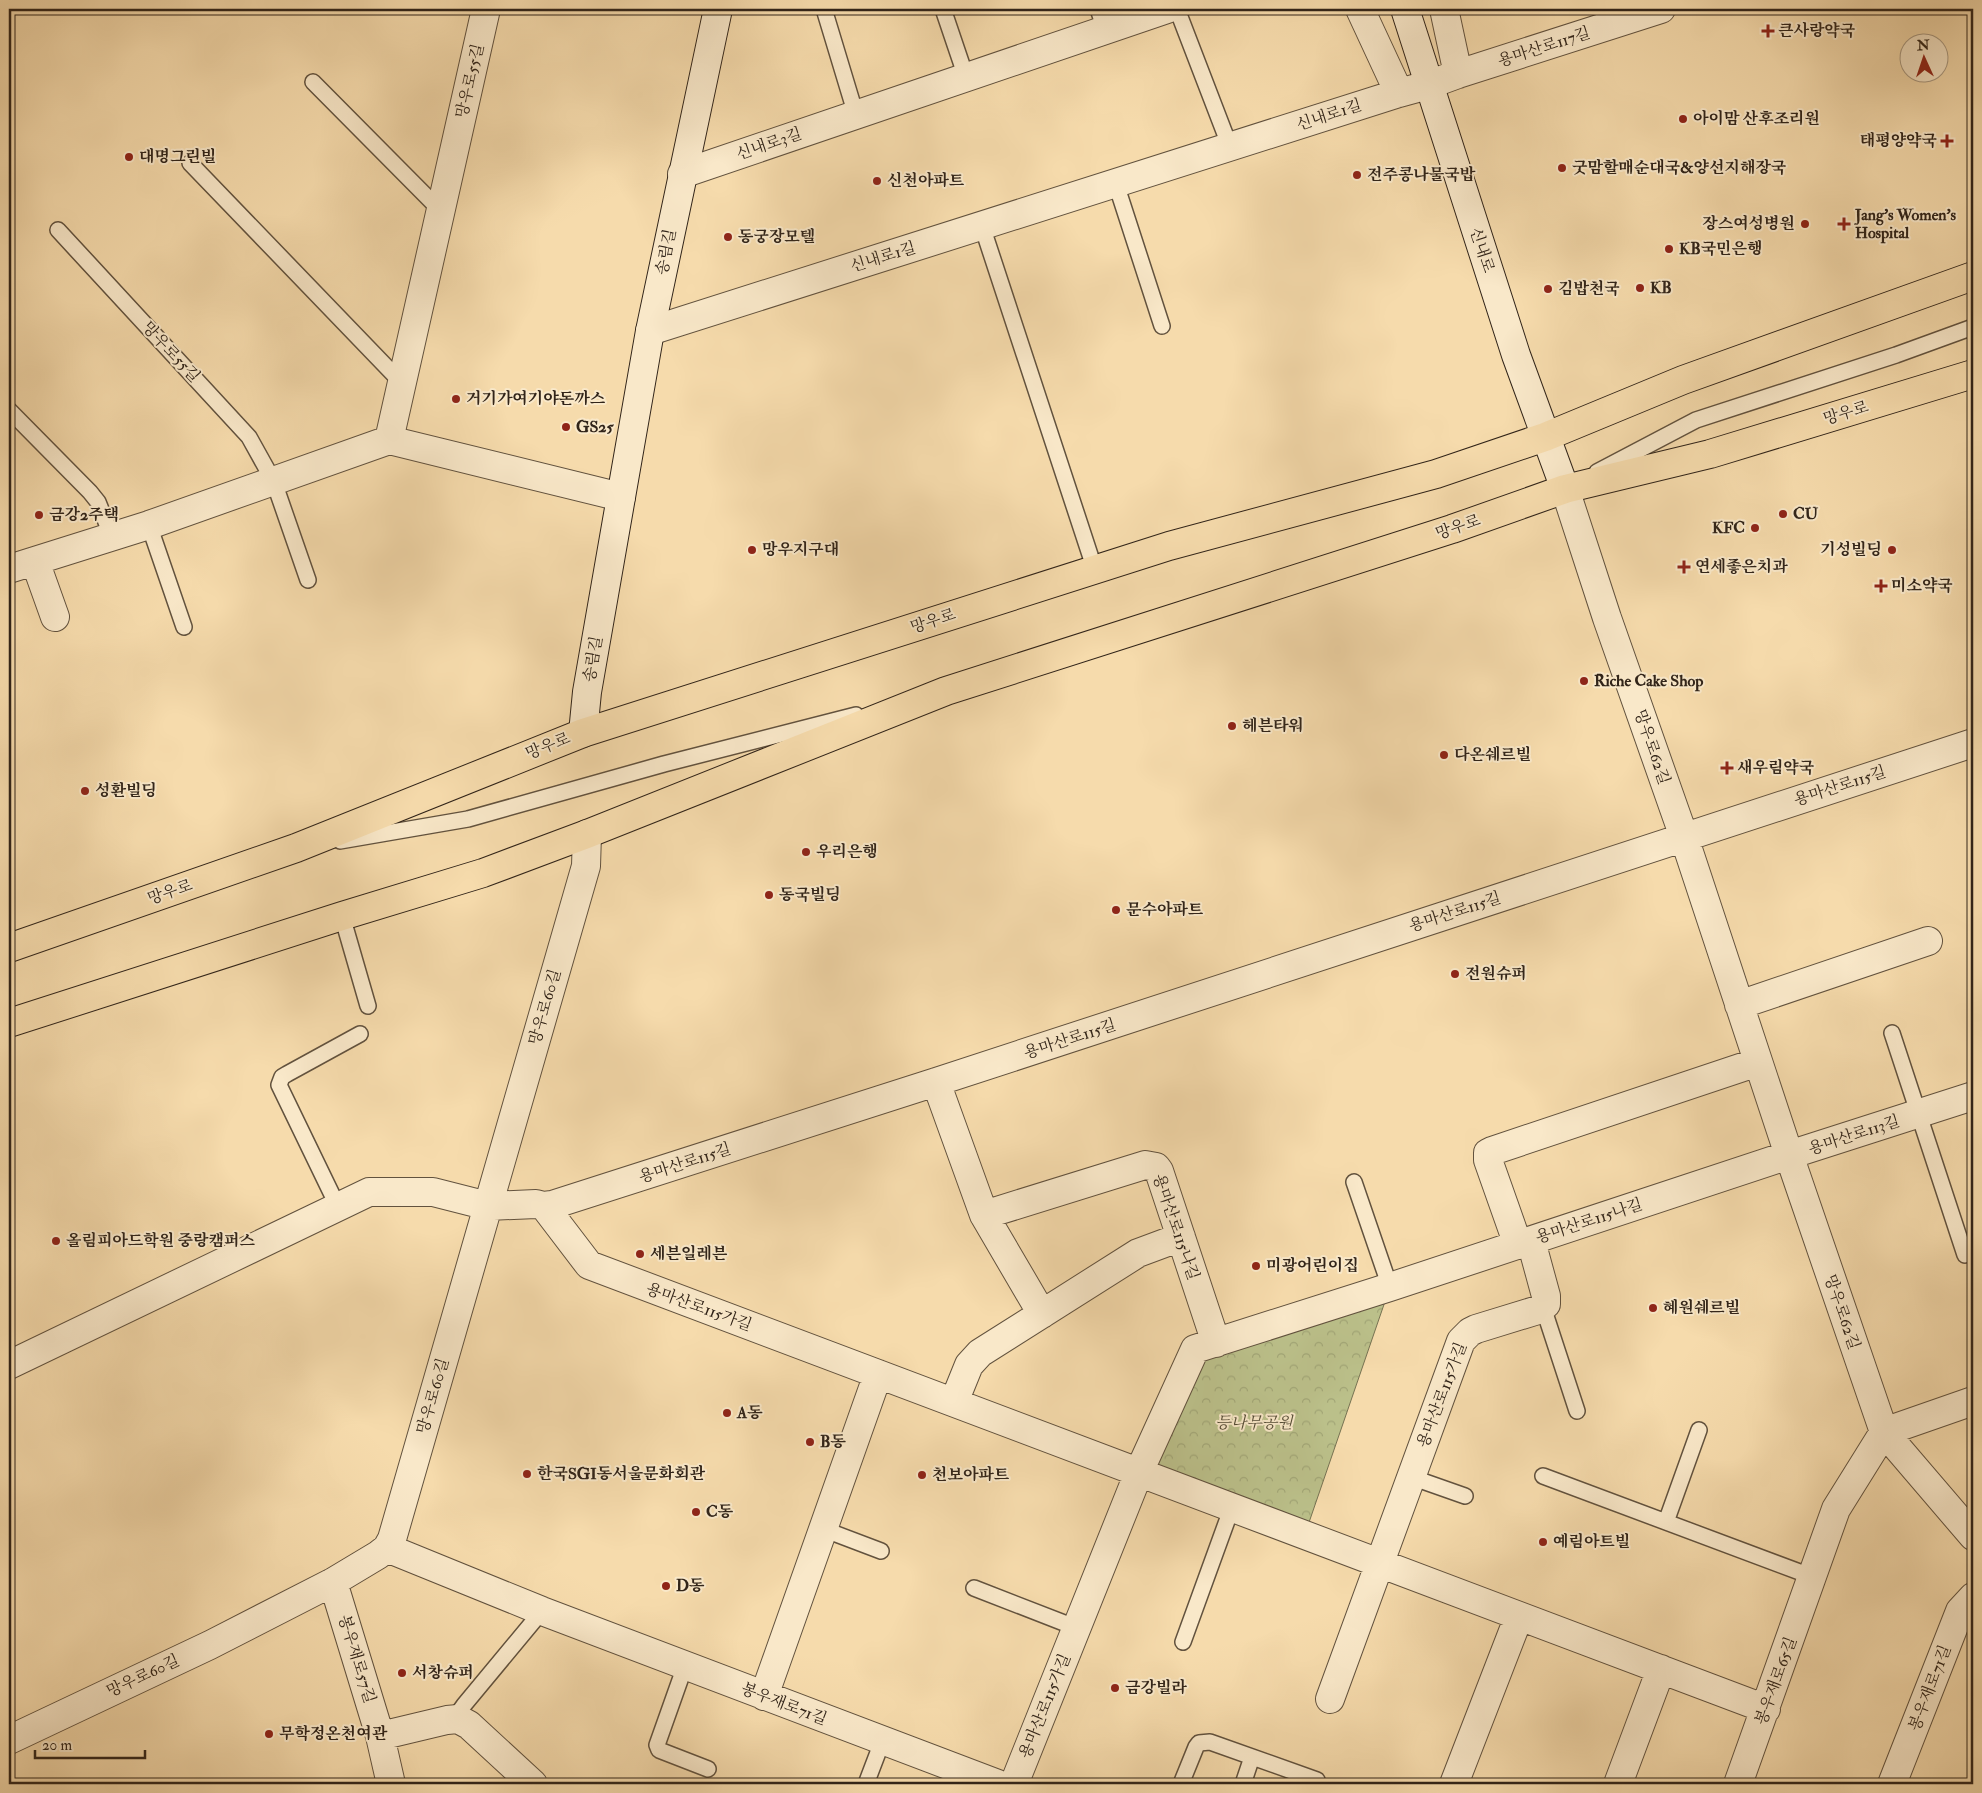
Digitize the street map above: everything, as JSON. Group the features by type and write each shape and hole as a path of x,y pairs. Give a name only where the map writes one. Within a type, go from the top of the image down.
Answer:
{"main road":[{"name":"망우로","path":"9,948 296,848 583,733 1169,546 1436,474 1546,437 1682,380 1973,276"},
{"name":"망우로","path":"587,834 946,692 1452,529 1565,489 1710,454 1973,374"},
{"path":"9,1023 342,916 483,873 587,834"}],"street":[{"name":"망우로55길","path":"389,440 486,9"},
{"name":"송림길","path":"583,733 587,692 650,331 718,9"},
{"name":"신내로3길","path":"682,174 966,77 1102,19 1167,9"},
{"path":"1360,9 1400,93"},
{"name":"신내로","path":"1405,9 1516,355 1565,489"},
{"path":"1444,9 1458,74"},
{"name":"용마산로117길","path":"1428,85 1661,9"},
{"name":"신내로1길","path":"650,331 1428,85"},
{"path":"9,569 149,525 389,440 621,497"},
{"name":"망우로62길","path":"1565,489 1607,618 1684,837 1789,1155 1884,1432 1973,1536"},
{"path":"35,561 55,617"},
{"name":"용마산로115길","path":"9,1366 369,1192 433,1192 488,1206 536,1204 544,1206 936,1082 1973,743"},
{"name":"망우로60길","path":"9,1740 210,1645 333,1582 387,1548 392,1539 586,866 587,834"},
{"path":"1739,1005 1928,941"},
{"path":"1543,1307 1546,1304 1546,1296 1488,1160 1488,1153 1758,1062"},
{"path":"936,1082 984,1215 1042,1314"},
{"name":"용마산로113길","path":"1789,1155 1973,1096"},
{"name":"용마산로115나길","path":"1139,1472 1195,1349 1525,1243 1789,1155"},
{"name":"용마산로115나길","path":"984,1215 1145,1164 1156,1167 1159,1171 1216,1343"},
{"name":"용마산로115가길","path":"544,1206 588,1266 954,1402 1766,1709"},
{"path":"954,1402 969,1365 980,1353 1138,1253 1181,1238"},
{"name":"용마산로115가길","path":"1330,1699 1461,1341 1476,1329 1543,1307"},
{"path":"764,1696 878,1374"},
{"path":"1884,1432 1973,1401"},
{"name":"봉우재로65길","path":"1738,1784 1836,1509 1884,1432"},
{"name":"용마산로115가길","path":"1014,1784 1139,1472"},
{"name":"봉우재로71길","path":"387,1548 542,1611 882,1742 998,1784"},
{"name":"봉우재로57길","path":"333,1582 380,1736 391,1784"},
{"name":"봉우재로71길","path":"1892,1784 1960,1611 1973,1597"},
{"path":"1454,1784 1519,1616"},
{"path":"1618,1784 1661,1670"},
{"path":"380,1736 458,1719 469,1725 533,1784"}],"lane":[{"path":"824,9 856,114"},
{"path":"943,9 966,77"},
{"path":"1177,9 1230,147"},
{"path":"313,82 440,211"},
{"path":"190,163 402,382"},
{"path":"1116,184 1162,326"},
{"path":"982,226 1095,570"},
{"name":"망우로55길","path":"58,230 249,437 274,482 308,580"},
{"path":"1565,489 1696,420 1896,355 1973,327"},
{"path":"9,410 90,492 98,502 112,537"},
{"path":"149,525 184,627"},
{"path":"296,848 468,819 664,764 946,692"},
{"path":"342,916 368,1006"},
{"name":"용마산로113길","path":"1892,1033 1965,1255"},
{"path":"338,1207 279,1085 282,1077 360,1034"},
{"path":"1354,1182 1390,1287"},
{"path":"1543,1307 1577,1411"},
{"path":"1666,1522 1698,1430"},
{"path":"1543,1476 1813,1577"},
{"path":"1411,1477 1465,1496"},
{"path":"1183,1642 1232,1507"},
{"path":"824,1529 881,1551"},
{"path":"974,1588 1077,1628"},
{"path":"458,1719 459,1712 464,1705 542,1611"},
{"path":"685,1666 657,1745 659,1750 708,1769"},
{"path":"866,1784 882,1742"},
{"path":"1181,1784 1196,1747 1199,1743 1210,1742 1317,1780"},
{"path":"1243,1784 1252,1757"}],"green space":[{"name":"등나무공원","path":"1390,1287 1305,1534 1139,1472 1195,1349"}],"railway":[{"path":"9,12 14,9"}],"place":[{"name":"큰사랑약국","path":"1768,31"},
{"name":"아이맘 산후조리원","path":"1683,119"},
{"name":"태평양약국","path":"1947,141"},
{"name":"대명그린빌","path":"129,157"},
{"name":"굿맘할매순대국&양선지해장국","path":"1562,168"},
{"name":"전주콩나물국밥","path":"1357,175"},
{"name":"신천아파트","path":"877,181"},
{"name":"장스여성병원","path":"1805,224"},
{"name":"Jang's Women's Hospital","path":"1844,224"},
{"name":"동궁장모텔","path":"728,237"},
{"name":"KB국민은행","path":"1669,249"},
{"name":"KB","path":"1640,288"},
{"name":"김밥천국","path":"1548,289"},
{"name":"거기가여기야돈까스","path":"456,399"},
{"name":"GS25","path":"566,427"},
{"name":"CU","path":"1783,514"},
{"name":"금강2주택","path":"39,515"},
{"name":"KFC","path":"1755,528"},
{"name":"망우지구대","path":"752,550"},
{"name":"기성빌딩","path":"1892,550"},
{"name":"연세좋은치과","path":"1684,567"},
{"name":"미소약국","path":"1881,586"},
{"name":"Riche Cake Shop","path":"1584,681"},
{"name":"헤븐타워","path":"1232,726"},
{"name":"다온쉐르빌","path":"1444,755"},
{"name":"새우림약국","path":"1727,768"},
{"name":"성환빌딩","path":"85,791"},
{"name":"우리은행","path":"806,852"},
{"name":"동국빌딩","path":"769,895"},
{"name":"문수아파트","path":"1116,910"},
{"name":"전원슈퍼","path":"1455,974"},
{"name":"올림피아드학원 중랑캠퍼스","path":"56,1241"},
{"name":"세븐일레븐","path":"640,1254"},
{"name":"미광어린이집","path":"1256,1266"},
{"name":"혜원쉐르빌","path":"1653,1308"},
{"name":"A동","path":"727,1413"},
{"name":"B동","path":"810,1442"},
{"name":"한국SGI동서울문화회관","path":"527,1474"},
{"name":"천보아파트","path":"922,1475"},
{"name":"C동","path":"696,1512"},
{"name":"예림아트빌","path":"1543,1542"},
{"name":"D동","path":"666,1586"},
{"name":"서창슈퍼","path":"402,1673"},
{"name":"금강빌라","path":"1115,1688"},
{"name":"무학정온천여관","path":"269,1734"}]}
